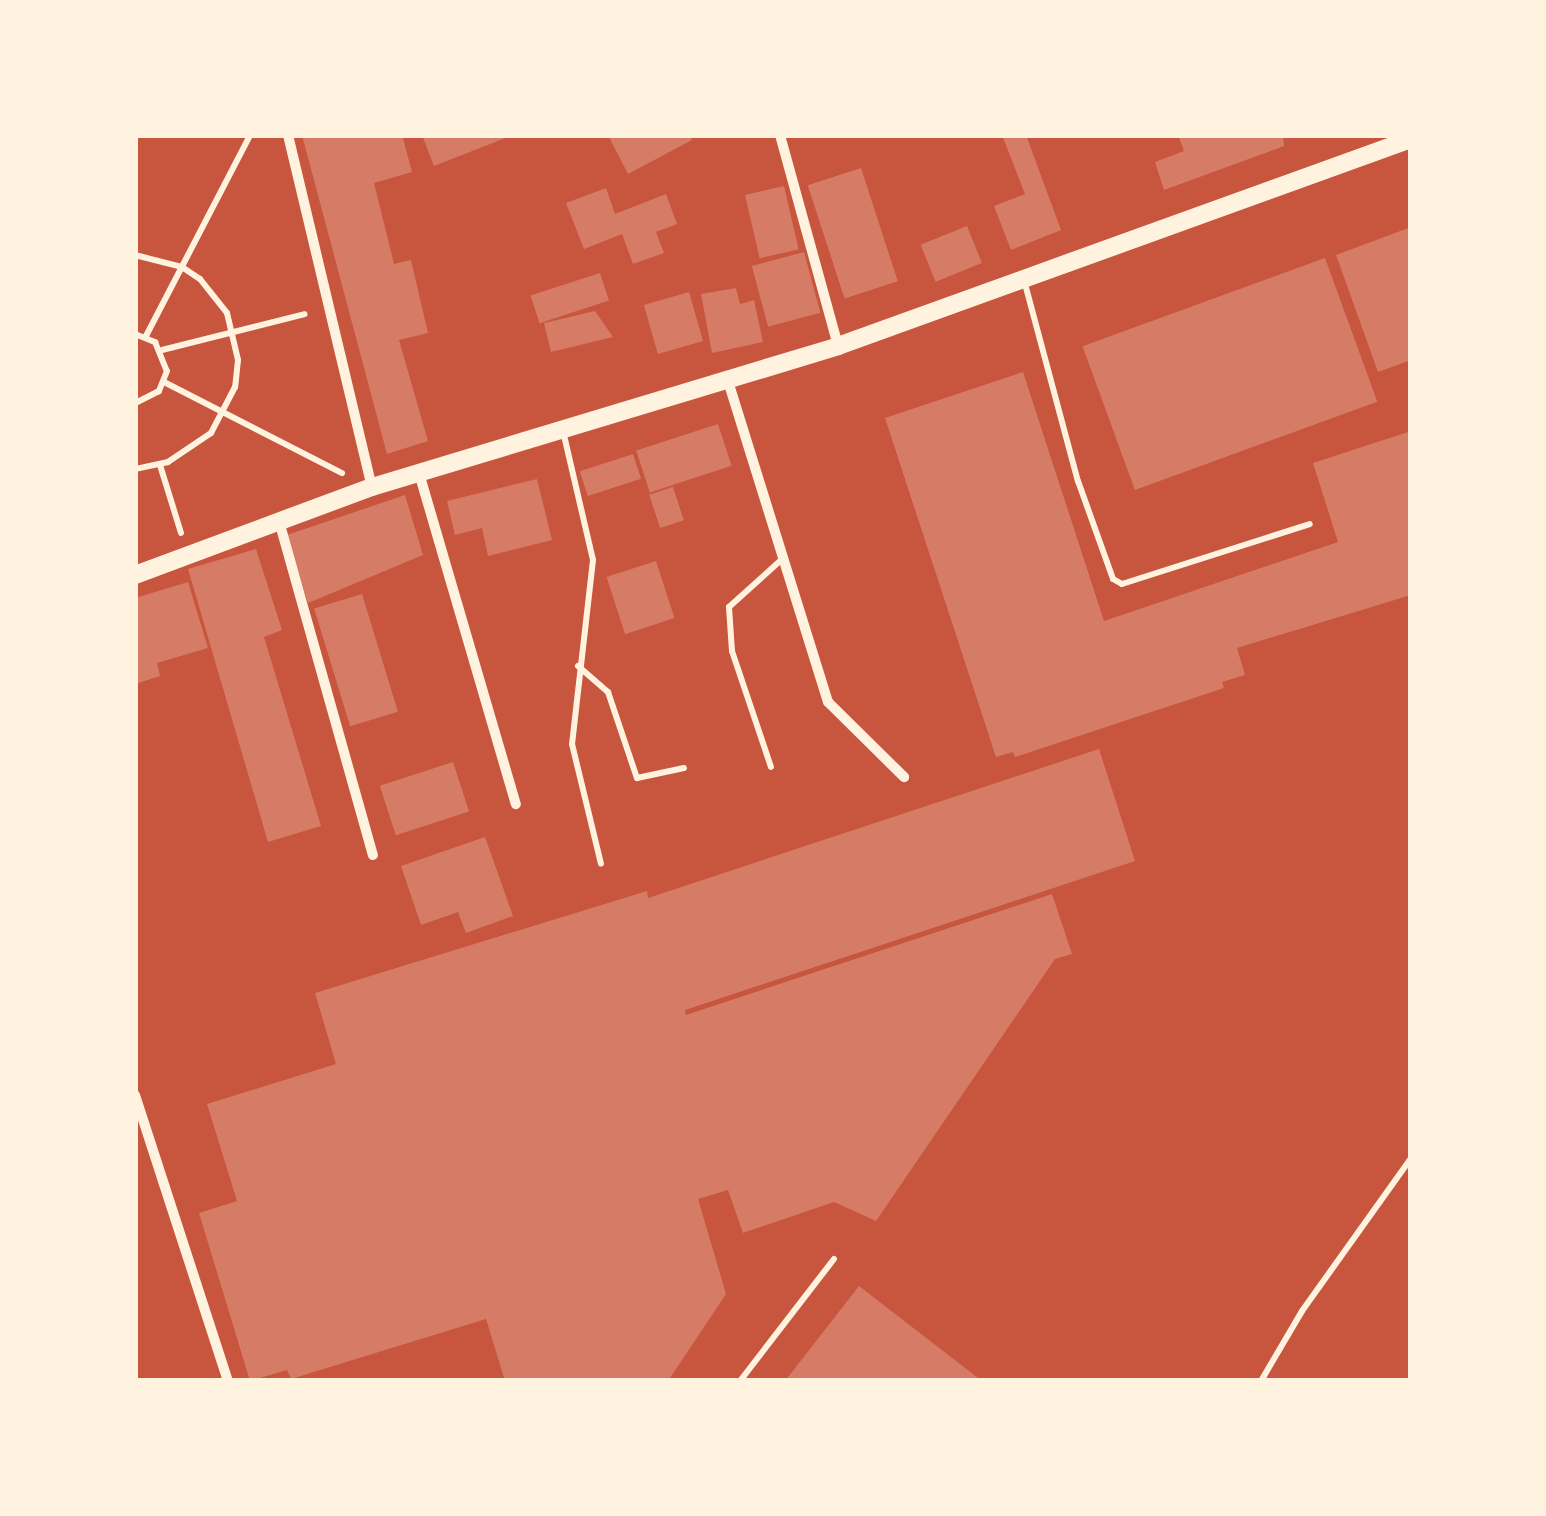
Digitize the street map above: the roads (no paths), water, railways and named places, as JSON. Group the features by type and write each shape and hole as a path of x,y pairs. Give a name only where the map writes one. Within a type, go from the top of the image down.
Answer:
{"street":[{"path":"288,135 372,488"},
{"path":"780,135 838,346"},
{"path":"135,574 372,488 838,346 1411,139"},
{"path":"728,382 780,561 828,702 904,777"},
{"path":"419,473 516,804"},
{"path":"279,520 373,855"},
{"path":"135,1094 228,1381"}],"lane":[{"path":"1024,279 1078,480 1113,579 1122,584 1310,524"},
{"path":"563,430 593,560 576,666 572,744 601,864"},
{"path":"771,766 732,650 729,607 780,561"},
{"path":"576,666 608,692 637,778 684,768"},
{"path":"740,1381 834,1258"}]}
